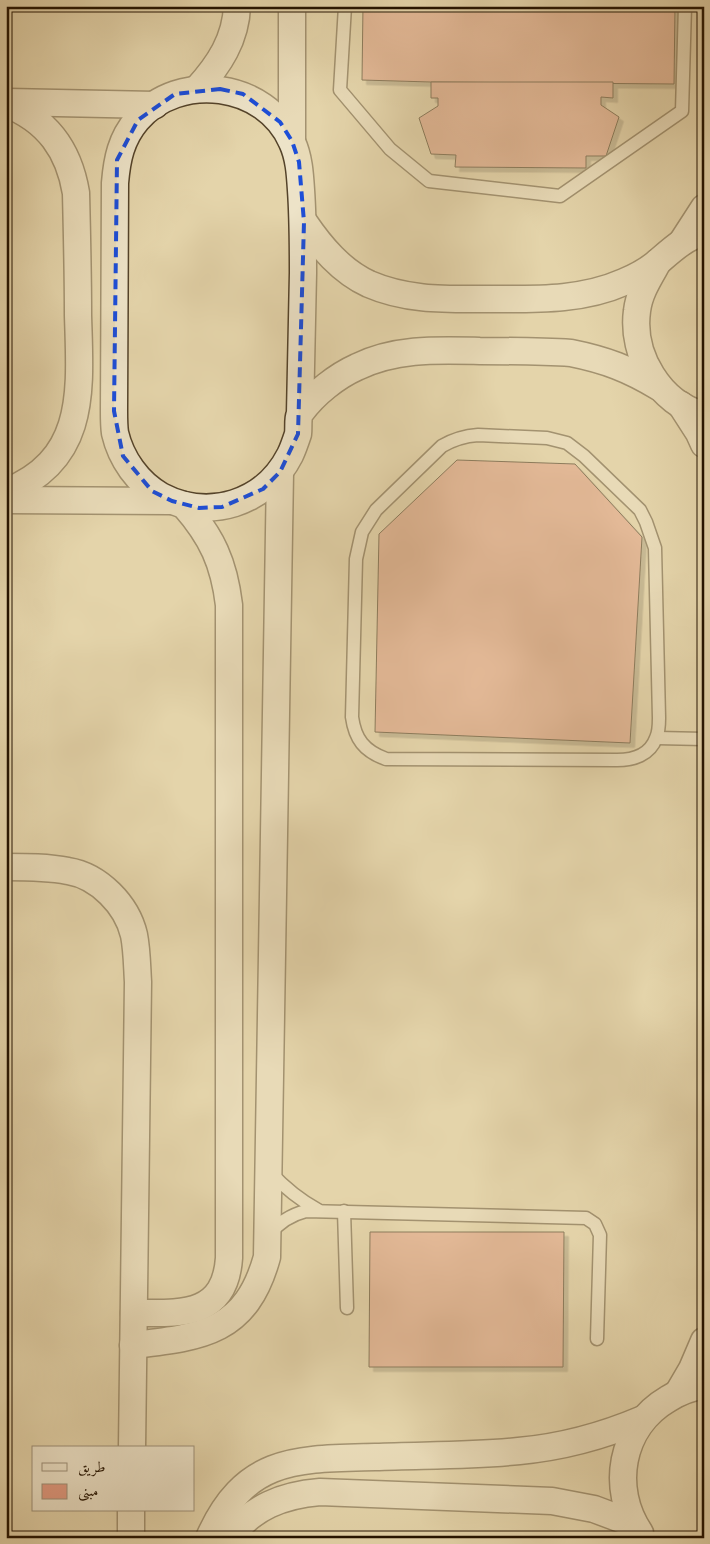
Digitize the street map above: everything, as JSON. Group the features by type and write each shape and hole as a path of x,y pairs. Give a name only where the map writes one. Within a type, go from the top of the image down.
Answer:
{"street":[{"path":"197,89 220,62 228,46 234,30 237,6"},
{"path":"292,6 292,141"},
{"path":"197,89 220,89 243,94 263,106 280,122 292,141 299,162 304,222 300,413 298,434 291,454 280,472 264,489 244,500 222,507 199,508 178,503 152,491 135,475 120,448 116,434 114,411 114,183 117,160 125,139 138,120 155,105 175,94 197,89"},
{"path":"6,103 155,105"},
{"path":"6,103 32,117 46,129 58,143 67,159 73,176 76,193 80,383 74,419 59,452 49,466 36,477 6,492"},
{"path":"304,222 321,247 343,267 362,279 396,294 426,299 547,299 587,294 625,282 659,262 693,237 704,208"},
{"path":"659,262 644,285 637,311 637,338 645,364 659,387"},
{"path":"300,413 335,379 356,367 379,358 411,351 571,353 617,364 659,387 692,410 704,444"},
{"path":"133,1345 185,1339 205,1333 223,1324 239,1311 252,1295 262,1276 267,1257 280,472"},
{"path":"6,500 178,503 199,522 211,541 222,568 229,605 228,1270 218,1292 200,1307 182,1312 134,1313"},
{"path":"6,867 47,868 70,871 92,880 110,894 125,912 134,934 138,982 132,1446"},
{"path":"678,1393 692,1369 704,1341"},
{"path":"638,1531 625,1503 622,1481 624,1459 631,1438 643,1419 659,1404 678,1393 704,1386"},
{"path":"209,1538 226,1507 246,1485 259,1476 289,1463 322,1458 526,1450 582,1441 643,1419"},
{"path":"229,1538 248,1516 271,1502 320,1492 552,1501 594,1509 638,1531"},
{"path":"131,1512 131,1538"}],"lane":[{"path":"345,6 340,90 390,150 429,181 560,196 682,111 685,6"},
{"path":"465,436 557,439 567,443 584,456 640,510 652,534 654,548 659,718 657,738 641,756 630,760 386,759 375,755 365,748 358,739 352,717 358,545 365,526 376,510 442,446 465,436"},
{"path":"657,738 704,739"},
{"path":"269,1170 295,1196 318,1210"},
{"path":"268,1236 285,1219 296,1213 318,1210 581,1218 591,1220 600,1235 596,1339"},
{"path":"344,1211 347,1308"}],"highlighted area":[{"path":"220,89 243,94 280,122 292,141 299,162 304,222 298,434 280,472 263,489 222,507 199,508 172,501 152,491 123,456 114,411 117,160 138,120 175,94"}],"building":[{"path":"363,6 675,6 674,84 362,80"},
{"path":"431,82 613,82 613,98 601,97 601,105 619,117 606,156 586,156 586,168 455,167 456,155 431,154 419,118 438,106 438,98 431,98"},
{"path":"457,460 575,464 642,537 630,743 375,732 379,534"},
{"path":"370,1232 564,1232 563,1367 369,1367"}]}
